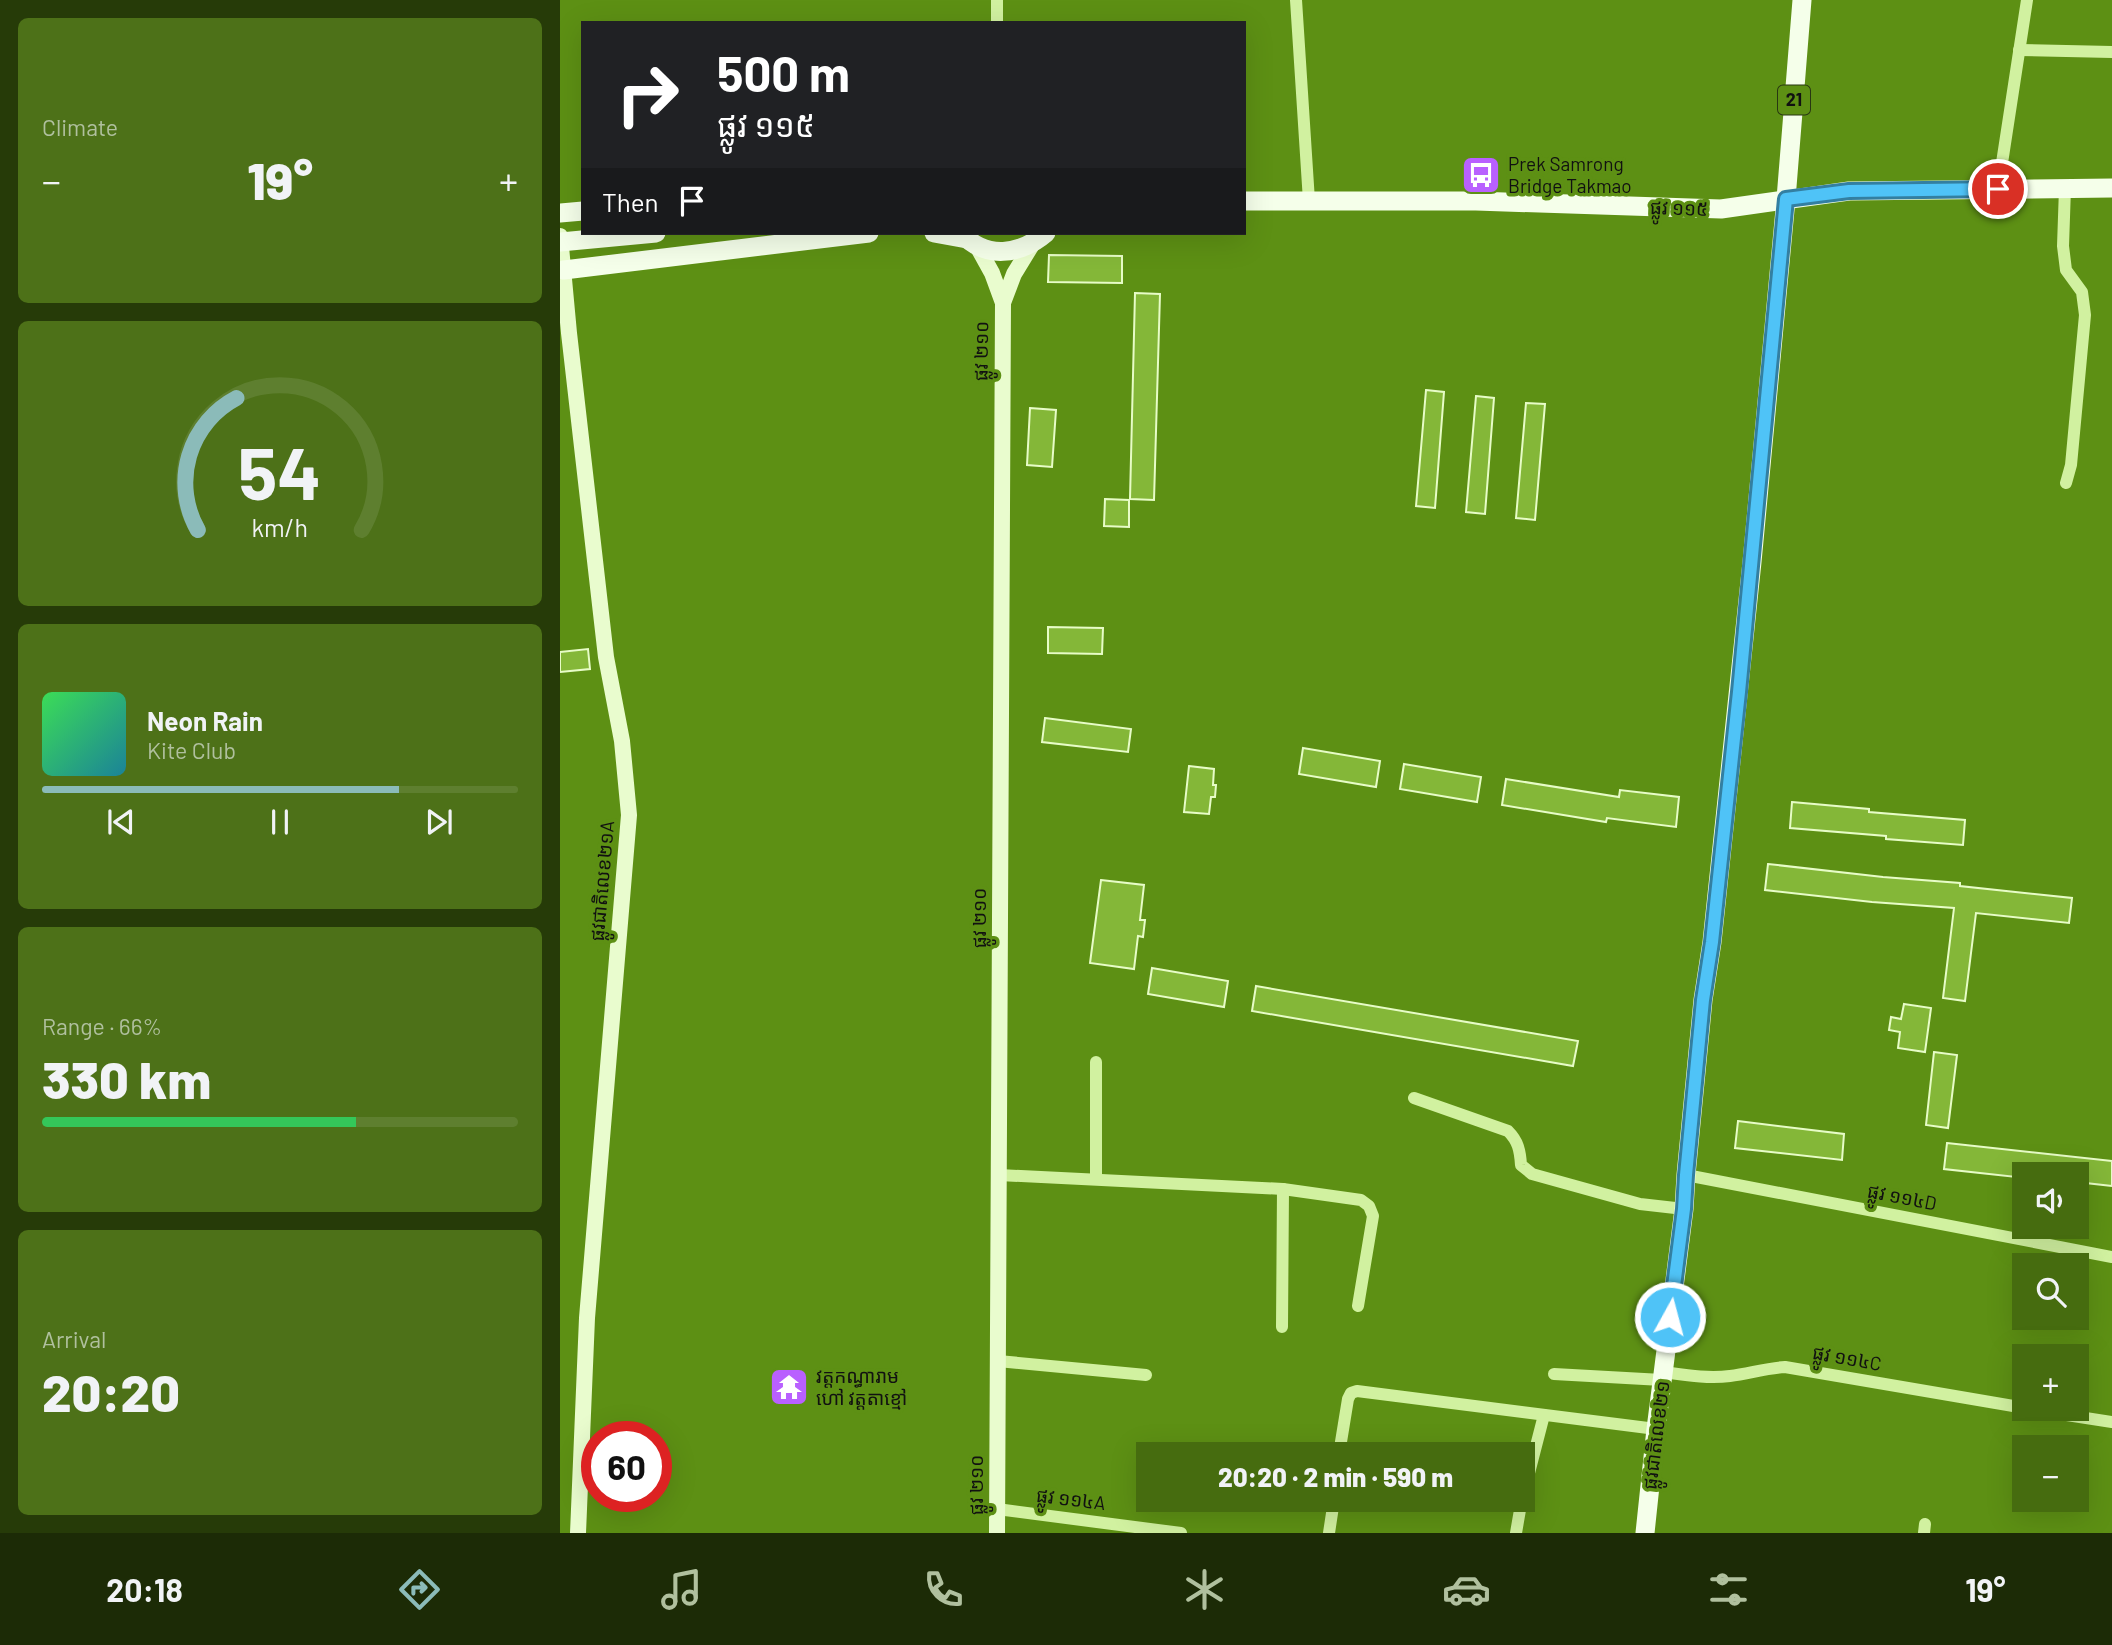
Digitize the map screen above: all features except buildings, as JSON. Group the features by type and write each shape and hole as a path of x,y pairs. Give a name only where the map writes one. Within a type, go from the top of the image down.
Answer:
{"main road":[{"name":"ផ្លូវជាតិលេខ២១","path":"1645,1533 1684,1209 1703,1000 1712,942 1739,692 1786,199 1802,0"},
{"name":"ផ្លូវ ១១៥","path":"1246,201 1476,201 1721,209 1849,191 2112,188"},
{"path":"560,213 581,211"},
{"path":"560,242 635,235"},
{"path":"564,271 853,235"},
{"path":"945,235 968,239 996,251 1015,251 1039,238"}],"street":[{"path":"996,0 997,21"},
{"path":"1296,0 1309,201"},
{"path":"1998,189 2027,0"},
{"path":"2020,50 2112,52"},
{"path":"2065,188 2063,246 2066,270 2082,292 2085,315 2071,465 2066,483"},
{"name":"ផ្លូវជាតិលេខ២១A","path":"560,236 606,657 622,741 629,815 587,1318 578,1533"},
{"name":"ផ្លូវ ២១០","path":"1003,303 1014,274 1039,238"},
{"name":"ផ្លូវ ២១០","path":"968,239 992,273 1003,303 996,1533"},
{"path":"1096,1062 1096,1179"},
{"path":"1414,1098 1508,1131 1517,1140 1521,1165 1532,1174 1640,1205 1684,1209"},
{"path":"999,1175 1283,1189 1361,1200 1369,1206 1373,1216 1358,1306"},
{"name":"ផ្លូវ ១១៤D","path":"1686,1175 2112,1257"},
{"path":"1282,1326 1283,1189"},
{"path":"998,1361 1146,1376"},
{"name":"ផ្លូវ ១១៤C","path":"1554,1374 1729,1376 1763,1368 1785,1367 2012,1406"},
{"path":"1341,1442 1348,1399 1351,1393 1357,1391 1656,1429"},
{"path":"1516,1533 1544,1415"},
{"name":"ផ្លូវ ១១៤C","path":"2089,1418 2112,1422"},
{"name":"ផ្លូវ ១១៤A","path":"997,1509 1181,1533"},
{"path":"1329,1533 1332,1512"}],"place":[{"name":"Prek Samrong Bridge Takmao","path":"1481,175"},
{"name":"វត្តកណ្ធារាម ហៅ វត្តតាខ្មៅ","path":"789,1387"}],"route":[{"path":"1670,1317 1739,692 1786,199 1849,191 1998,189"}]}
